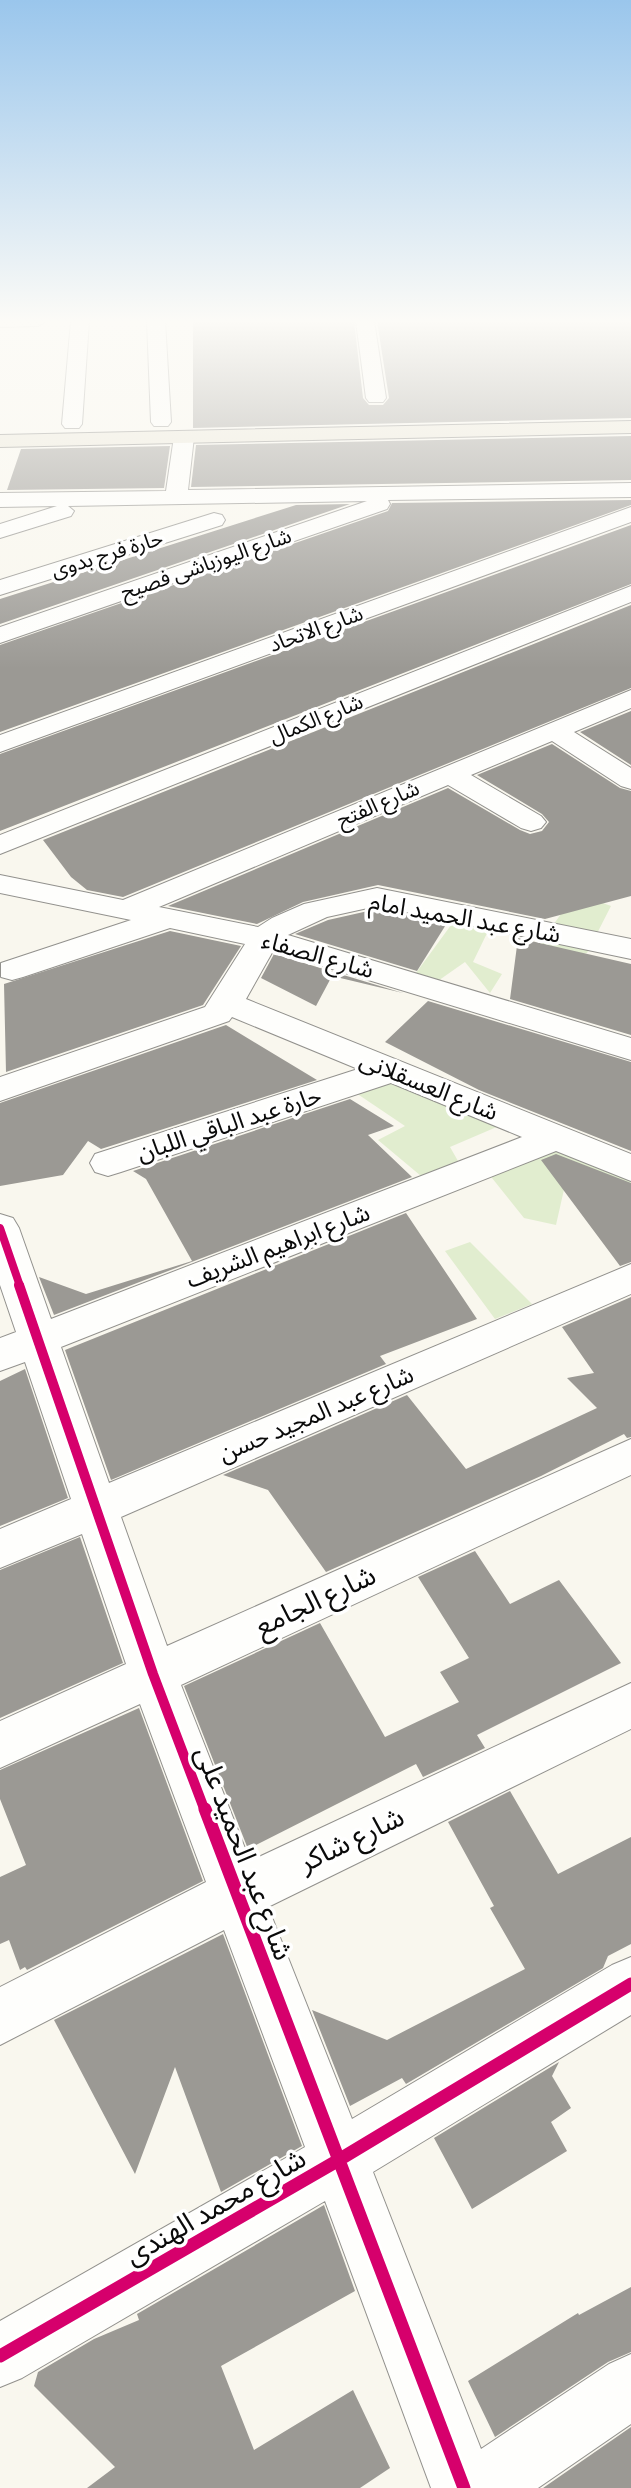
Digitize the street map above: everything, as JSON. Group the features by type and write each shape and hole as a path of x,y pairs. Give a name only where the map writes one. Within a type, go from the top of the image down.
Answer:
{"main road":[{"path":"0,441 31,437"}],"street":[{"path":"176,497 184,437"},
{"path":"0,500 631,490"},
{"name":"شارع اليوزباشى فصيح","path":"0,635 412,493"},
{"path":"0,531 105,498"},
{"name":"شارع الاتحاد","path":"0,744 631,514"},
{"name":"حارة فرج بدوى","path":"0,587 214,520"},
{"name":"شارع الكمال","path":"0,845 631,593"},
{"name":"شارع الفتح","path":"126,910 631,698"},
{"path":"553,730 631,780"},
{"path":"449,774 531,822"},
{"name":"شارع الصفاء","path":"0,884 264,938 631,1049"},
{"name":"شارع عبد الحميد امام","path":"264,938 283,924 346,901 377,897 631,949"},
{"path":"12,970 168,919"},
{"path":"0,1089 217,1014 227,1003 264,938"},
{"name":"شارع العسقلانى","path":"227,1003 631,1168"},
{"name":"حارة عبد الباقي اللبان","path":"108,1163 390,1071"},
{"name":"شارع ابراهيم الشريف","path":"19,1348 555,1138"},
{"name":"شارع عبد الحميد على","path":"0,1228 19,1348 96,1509 153,1674 236,1895 464,2488"},
{"name":"شارع عبد المجيد حسن","path":"0,1549 631,1279"},
{"name":"شارع الجامع","path":"0,1745 631,1456"},
{"name":"شارع شاكر","path":"0,2017 236,1895 631,1705"},
{"name":"شارع محمد الهندى","path":"0,2356 337,2161 631,1984"},
{"path":"481,2488 631,2386"}],"green space":[{"path":"576,893 611,906 587,953 523,967"},
{"path":"454,921 490,927 473,962 502,974 490,993 465,962 435,983 413,977"},
{"path":"393,1082 499,1126 450,1147 462,1168 427,1181 378,1140 405,1126 356,1093"},
{"path":"556,1147 631,1178 631,1216 565,1185 556,1225 524,1218 488,1173"},
{"path":"470,1242 532,1304 495,1319 445,1251"}],"building":[{"path":"631,437 631,480 191,487 196,445"},
{"path":"170,446 164,488 7,490 21,449"},
{"path":"631,500 631,505 0,732 0,645 388,511 392,503"},
{"path":"350,504 0,624 0,599 296,505"},
{"path":"631,525 631,584 0,831 0,754"},
{"path":"631,605 631,688 123,897 87,890 71,877 43,840"},
{"path":"631,711 631,765 580,732"},
{"path":"552,744 620,788 631,791 631,896 545,919 378,885 303,902 257,924 168,906 448,788 520,830 530,834 542,831 549,822 542,814 477,775"},
{"path":"377,909 447,923 417,971 295,934 328,920"},
{"path":"170,931 241,946 203,1005 6,1072 4,984"},
{"path":"518,938 631,964 631,1035 510,999"},
{"path":"274,954 403,993 332,976 316,1006 261,978"},
{"path":"428,1001 631,1062 631,1151 479,1090 385,1042"},
{"path":"226,1025 317,1080 101,1149 88,1141 63,1175 0,1186 0,1103"},
{"path":"350,1099 394,1126 368,1135 412,1177 54,1315 39,1277 86,1294 192,1261 146,1179 133,1171"},
{"path":"556,1154 631,1183 631,1262 620,1266 541,1160"},
{"path":"406,1213 477,1319 380,1356 386,1364 111,1480 65,1350"},
{"path":"631,1297 631,1437 627,1438 624,1434 541,1476 326,1572 268,1490 223,1475 407,1395 466,1469 597,1408 567,1378 594,1373 562,1327"},
{"path":"25,1369 68,1498 0,1526 0,1381"},
{"path":"80,1537 123,1663 0,1718 0,1570"},
{"path":"475,1551 510,1604 559,1580 621,1663 477,1735 485,1748 423,1777 416,1764 248,1849 184,1686 320,1623 385,1737 459,1702 440,1672 469,1658 418,1577"},
{"path":"139,1708 203,1881 27,1970 25,1967 20,1970 9,1940 0,1944 0,1877 26,1865 0,1799 0,1770"},
{"path":"510,1791 558,1874 631,1837 631,1944 608,1956 603,1968 406,2084 402,2078 350,2106 312,2010 387,2040 525,1969 490,1908 494,1906 448,1822"},
{"path":"223,1934 302,2146 221,2192 175,2067 135,2174 54,2020"},
{"path":"559,2062 552,2076 571,2108 551,2122 567,2151 472,2209 434,2138"},
{"path":"324,2205 355,2291 221,2366 254,2450 353,2390 390,2468 360,2488 87,2488 115,2467 34,2386 38,2372 94,2339 139,2320 137,2314"},
{"path":"631,2287 631,2352 608,2362 495,2437 468,2381 578,2313 579,2315"},
{"path":"631,2427 631,2488 543,2488"}],"cycle path":[{"path":"0,1228 153,1674 464,2488"},
{"path":"0,2356 337,2161 631,1984"}]}
